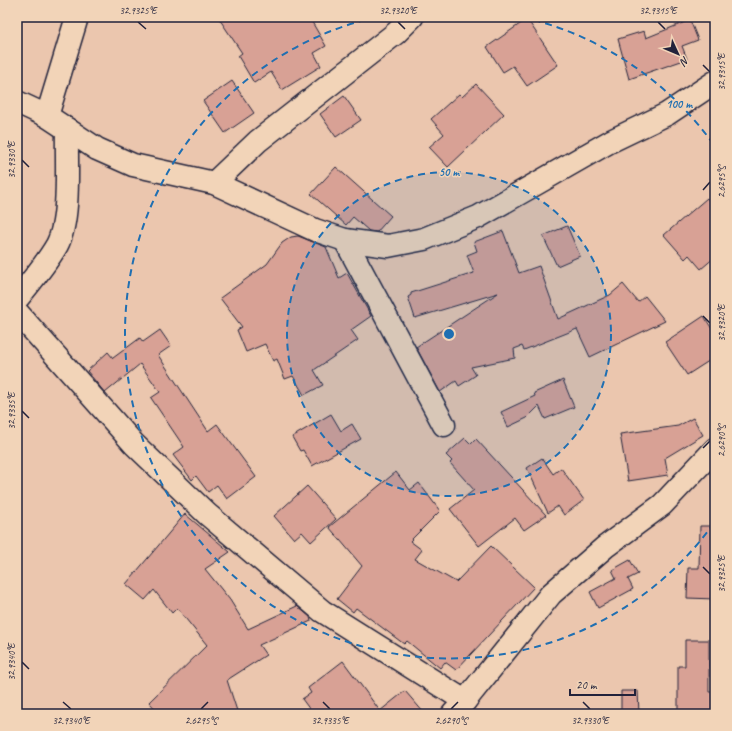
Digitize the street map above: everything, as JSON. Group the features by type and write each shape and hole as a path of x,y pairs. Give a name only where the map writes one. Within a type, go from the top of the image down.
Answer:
{"street":[{"path":"47,116 77,17"},
{"path":"214,183 258,141 396,33 412,17"},
{"path":"17,102 47,116 97,149 133,165 214,183 315,230 345,240 388,246 424,239 478,217 611,141 667,114 715,82"},
{"path":"17,299 35,277 58,244 67,208 67,129"},
{"path":"345,240 444,425"},
{"path":"17,312 134,444 207,514 322,611 459,708 551,594 605,547 662,505 715,449"}],"building":[{"path":"218,17 309,17 326,46 314,53 321,66 282,90 271,72 254,83 238,56 242,53"},
{"path":"527,19 558,65 527,86 513,66 503,72 487,47"},
{"path":"690,20 698,40 682,46 687,59 629,79 618,39 644,31 646,38"},
{"path":"232,81 254,113 225,133 203,101"},
{"path":"476,84 504,114 448,167 429,147 444,134 431,119 459,94 462,97"},
{"path":"344,96 361,120 336,137 320,114"},
{"path":"336,167 391,216 377,232 369,231 353,217 346,225 311,194"},
{"path":"707,198 715,208 715,257 701,269 689,255 685,259 664,235"},
{"path":"567,226 580,256 557,266 543,236"},
{"path":"503,231 519,273 539,266 558,319 610,295 623,284 638,302 645,296 665,321 590,357 577,329 524,350 522,346 514,349 515,358 471,367 476,375 459,386 456,381 440,392 416,347 498,293 415,318 408,297 411,293 474,273 467,255 477,251 474,242"},
{"path":"298,236 326,247 339,278 347,273 371,316 351,330 358,340 314,370 323,385 304,395 293,376 285,379 277,359 273,361 265,344 246,352 237,330 242,327 220,298 267,264 282,243 291,237"},
{"path":"704,316 715,334 715,357 687,375 665,342"},
{"path":"160,330 171,346 158,355 208,431 217,424 256,477 227,499 217,485 208,492 196,476 192,480 173,455 184,447 151,398 160,392 140,364 105,393 87,371 108,352 113,358 140,338 143,342"},
{"path":"563,380 574,407 545,419 539,406 527,418 508,427 501,412 535,396 534,393"},
{"path":"331,414 341,431 352,424 361,439 312,466 303,450 300,451 292,437"},
{"path":"693,418 703,435 665,458 668,475 628,481 620,434 678,426"},
{"path":"465,438 471,444 476,439 546,515 524,530 515,518 479,546 450,509 474,490 450,463 452,461 446,455"},
{"path":"542,458 553,474 561,468 584,500 564,515 558,506 548,513 527,468"},
{"path":"396,472 410,490 419,483 440,511 410,541 422,550 415,559 456,582 491,546 534,587 456,670 445,662 440,668 407,641 404,644 356,608 353,612 337,599 362,566 329,527"},
{"path":"307,486 336,519 311,542 302,532 294,539 274,516"},
{"path":"185,514 230,552 205,569 230,600 248,629 297,606 310,617 311,621 259,645 266,655 227,680 238,714 160,714 149,702 207,645 177,608 172,613 154,590 145,600 126,584"},
{"path":"700,526 715,526 715,599 687,598 688,568 699,568"},
{"path":"630,560 638,574 628,579 633,589 598,608 590,592 616,578 612,570"},
{"path":"685,640 709,640 709,692 715,692 715,714 678,714 678,666 685,666"},
{"path":"343,661 380,711 405,691 425,714 313,714 302,699 311,693 308,688"},
{"path":"621,691 638,691 639,714 621,714"}]}
